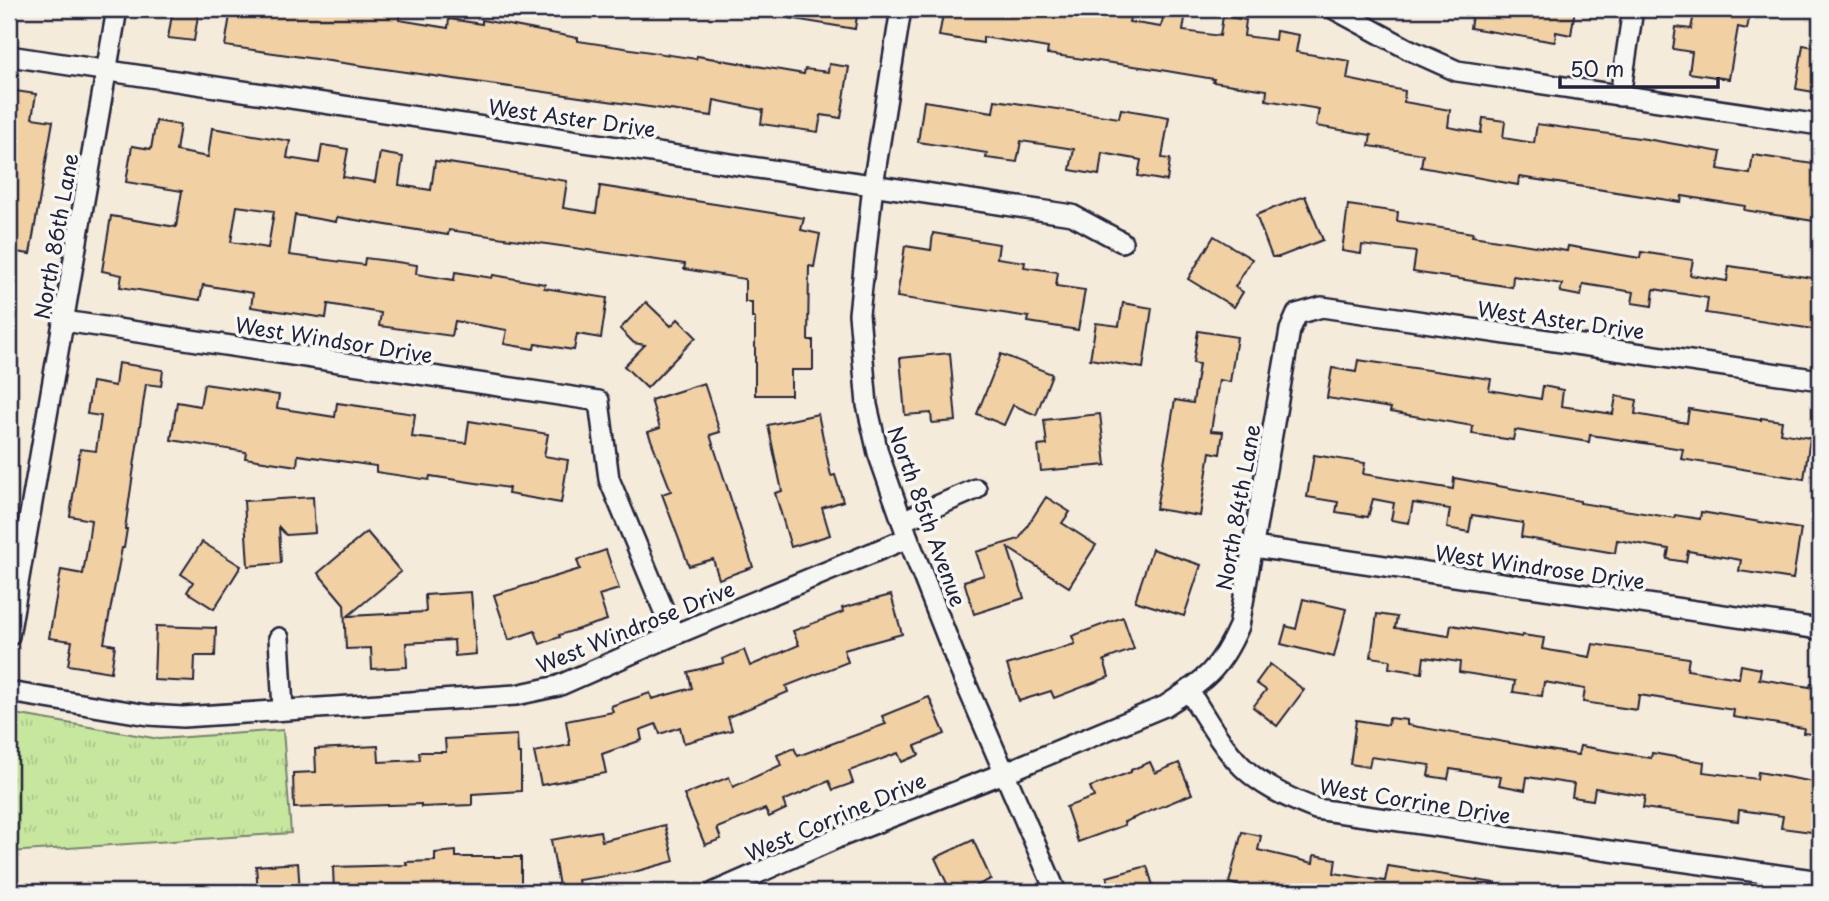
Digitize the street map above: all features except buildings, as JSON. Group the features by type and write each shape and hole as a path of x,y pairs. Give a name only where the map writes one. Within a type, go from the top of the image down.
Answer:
{"street":[{"name":"North 86th Lane","path":"9,636 117,9"},
{"name":"North 85th Avenue","path":"901,9 873,185 859,314 867,405 878,453 905,529 960,670 1056,892"},
{"path":"1334,9 1408,49 1457,71 1820,125"},
{"path":"1620,96 1633,9"},
{"name":"West Aster Drive","path":"9,56 1072,215 1122,242"},
{"name":"West Aster Drive","path":"1297,314 1322,307 1820,380"},
{"name":"North 84th Lane","path":"1189,691 1214,670 1229,648 1239,626 1290,330 1297,314"},
{"name":"West Windsor Drive","path":"64,321 598,401 609,479 674,635"},
{"name":"West Windrose Drive","path":"9,692 160,716 183,717 516,695 558,686 674,635 905,529 975,489"},
{"name":"West Windrose Drive","path":"1254,547 1820,629"},
{"path":"279,638 283,709"},
{"name":"West Corrine Drive","path":"715,892 837,838 1165,706 1189,691 1240,768 1256,781 1287,798 1316,809 1820,881"}],"green space":[{"path":"9,713 159,739 283,730 291,833 9,852"}]}
